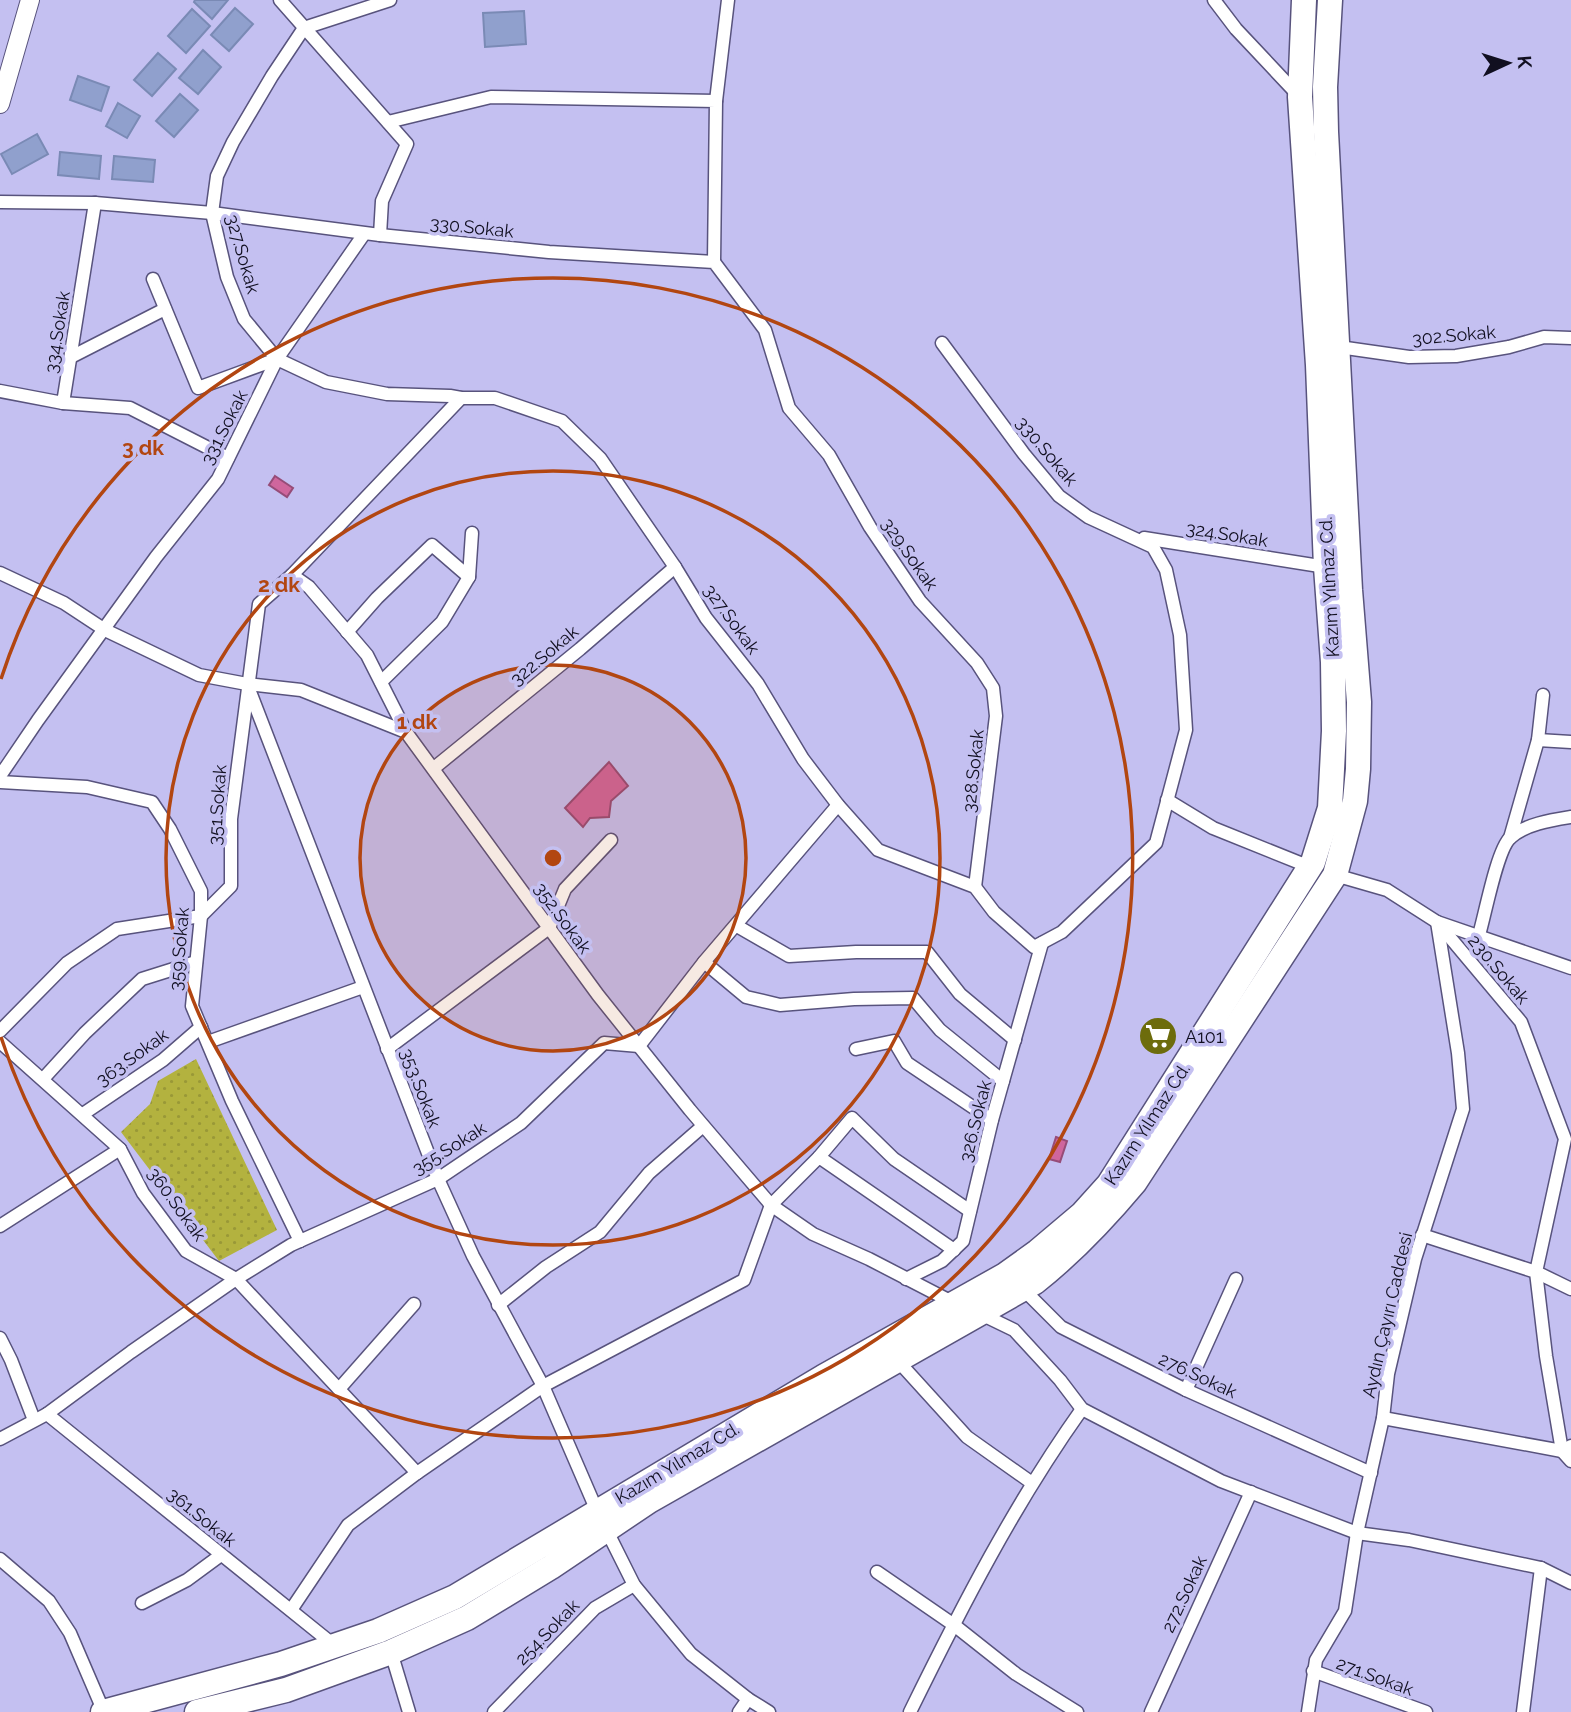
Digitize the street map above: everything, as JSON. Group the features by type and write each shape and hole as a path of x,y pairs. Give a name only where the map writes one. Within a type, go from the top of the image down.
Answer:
{"highway":[{"name":"Kazım Yılmaz Cd.","path":"197,1712 286,1690 391,1652 467,1618 551,1567 601,1521 823,1377 1005,1275 1082,1214 1109,1184 1310,867 1325,827 1333,780 1333,662 1326,567 1318,365 1300,97 1304,0"},
{"name":"Kazım Yılmaz Cd.","path":"103,1712 281,1664 378,1631 455,1597 601,1521 649,1501 1023,1289 1065,1259 1102,1222 1135,1182 1335,875 1355,801 1359,702 1350,590 1325,99 1330,0"}],"street":[{"path":"0,104 30,0"},
{"path":"280,0 407,144 382,201 380,235"},
{"path":"304,28 390,0"},
{"path":"714,262 716,102 728,0"},
{"path":"1214,0 1236,29 1300,97"},
{"name":"327.Sokak","path":"304,28 233,142 217,176 212,213 227,277 244,319 277,359 326,382 387,394 495,398 562,421 600,458 675,567 706,618 758,684 803,759 838,805 878,850 975,887"},
{"path":"388,122 491,97 716,102"},
{"name":"330.Sokak","path":"0,202 95,203 212,213 364,234 549,252 714,262"},
{"name":"334.Sokak","path":"63,402 95,203"},
{"name":"331.Sokak","path":"0,776 156,557 218,479 277,359 364,234"},
{"name":"329.Sokak","path":"714,262 765,330 789,408 829,455 870,527 920,601 977,663"},
{"path":"153,279 198,388 277,359"},
{"path":"71,357 165,309"},
{"name":"302.Sokak","path":"1339,347 1409,357 1456,356 1509,348 1544,337 1571,338"},
{"name":"330.Sokak","path":"942,343 1024,454 1059,496 1088,517 1153,547 1166,570 1180,635 1186,730 1167,800"},
{"path":"0,391 63,402 130,408 228,458"},
{"name":"351.Sokak","path":"201,916 231,886 231,819 259,604 292,575 461,398"},
{"path":"381,682 442,622 469,577 472,533"},
{"name":"324.Sokak","path":"1123,534 1326,567"},
{"path":"347,632 377,598 432,545 469,577"},
{"name":"322.Sokak","path":"434,768 580,649 675,567"},
{"path":"0,573 64,603 105,630 199,675 301,690 406,732"},
{"name":"352.Sokak","path":"292,575 309,587 367,655 406,732 549,928 703,1126 771,1205 813,1234 869,1258 954,1303"},
{"name":"328.Sokak","path":"975,887 996,716 993,688 977,663"},
{"name":"353.Sokak","path":"247,684 438,1179 498,1305 543,1386 601,1521 634,1585 691,1654 769,1712"},
{"path":"1479,935 1500,857 1510,838 1538,740 1543,695"},
{"path":"1538,740 1571,742"},
{"name":"359.Sokak","path":"0,782 87,787 152,802 170,829 201,891 192,1006 232,1101 300,1241"},
{"path":"975,887 994,912 1034,947 1062,932 1156,843 1167,800 1213,828 1310,867"},
{"path":"639,1046 704,962 838,805"},
{"path":"1510,838 1542,821 1571,817"},
{"path":"387,1049 549,928 565,889 611,840"},
{"name":"230.Sokak","path":"1335,875 1387,890 1437,922 1521,1022 1568,1140 1536,1272 1546,1356 1568,1453"},
{"path":"0,1031 67,963 117,929 201,916"},
{"path":"1437,922 1571,968"},
{"name":"Aydın Çayırı Caddesi","path":"1307,1712 1316,1660 1345,1611 1357,1533 1383,1418 1388,1374 1422,1235 1463,1109 1458,1053 1437,922"},
{"path":"737,926 789,956 928,952 960,994 1014,1040"},
{"name":"326.Sokak","path":"954,1250 963,1241 992,1121 1042,943"},
{"path":"43,1079 85,1033 142,979 196,962"},
{"path":"704,962 746,997 780,1005 854,999 913,998 940,1030 1003,1081"},
{"path":"208,1042 363,987"},
{"name":"363.Sokak","path":"83,1114 163,1060 201,1027"},
{"path":"856,1049 894,1041 907,1063 992,1121"},
{"name":"360.Sokak","path":"0,1042 120,1149 143,1193 186,1251 236,1279 417,1473"},
{"name":"355.Sokak","path":"0,1439 47,1414 236,1279 300,1241 438,1179 522,1123 604,1043 639,1046"},
{"path":"291,1609 348,1525 417,1473 543,1386 744,1280 771,1205 819,1157 852,1118 894,1159 970,1210"},
{"path":"498,1305 546,1267 600,1232 649,1173 703,1126"},
{"path":"0,1226 120,1149"},
{"path":"819,1157 954,1250 942,1261 906,1279"},
{"path":"1422,1235 1536,1272 1571,1289"},
{"path":"1186,1390 1236,1279"},
{"name":"276.Sokak","path":"1023,1289 1061,1327 1186,1390 1371,1473"},
{"path":"339,1389 414,1304"},
{"path":"981,1314 1014,1330 1060,1380 1082,1409 1221,1481 1357,1533 1409,1540 1541,1568 1571,1583"},
{"path":"0,1338 12,1360 34,1419"},
{"path":"898,1361 967,1437 1032,1483"},
{"path":"910,1712 1032,1483 1082,1409"},
{"name":"361.Sokak","path":"47,1414 336,1646"},
{"path":"1383,1418 1568,1453"},
{"name":"272.Sokak","path":"1151,1712 1251,1492"},
{"path":"142,1603 187,1580 221,1555"},
{"path":"0,1559 49,1601 70,1633 103,1712"},
{"path":"1523,1712 1541,1568"},
{"path":"877,1572 954,1625 1016,1674 1077,1712"},
{"name":"254.Sokak","path":"494,1712 595,1608 634,1585"},
{"path":"391,1652 409,1712"},
{"name":"271.Sokak","path":"1313,1671 1426,1712"},
{"path":"739,1712 748,1699"}],"shaded area":[{"path":"275,476 293,488 287,497 269,485"},
{"path":"609,762 628,786 611,801 609,817 590,818 583,827 565,808"},
{"path":"196,1059 277,1230 219,1261 121,1132 150,1104 158,1081"},
{"path":"1056,1137 1067,1141 1060,1162 1049,1159"}],"building":[{"path":"195,0 228,0 212,19"},
{"path":"235,8 253,24 229,51 211,35"},
{"path":"192,9 210,26 186,53 168,36"},
{"path":"524,11 526,44 485,47 483,13"},
{"path":"203,50 221,67 198,94 179,78"},
{"path":"158,53 176,69 152,96 134,80"},
{"path":"78,76 109,87 101,111 70,100"},
{"path":"180,94 198,110 174,137 156,121"},
{"path":"118,103 140,116 127,138 106,126"},
{"path":"37,134 48,154 12,174 1,154"},
{"path":"60,152 101,156 99,179 58,175"},
{"path":"114,156 155,160 153,182 112,179"}],"place":[{"name":"A101","path":"1158,1036"}]}
